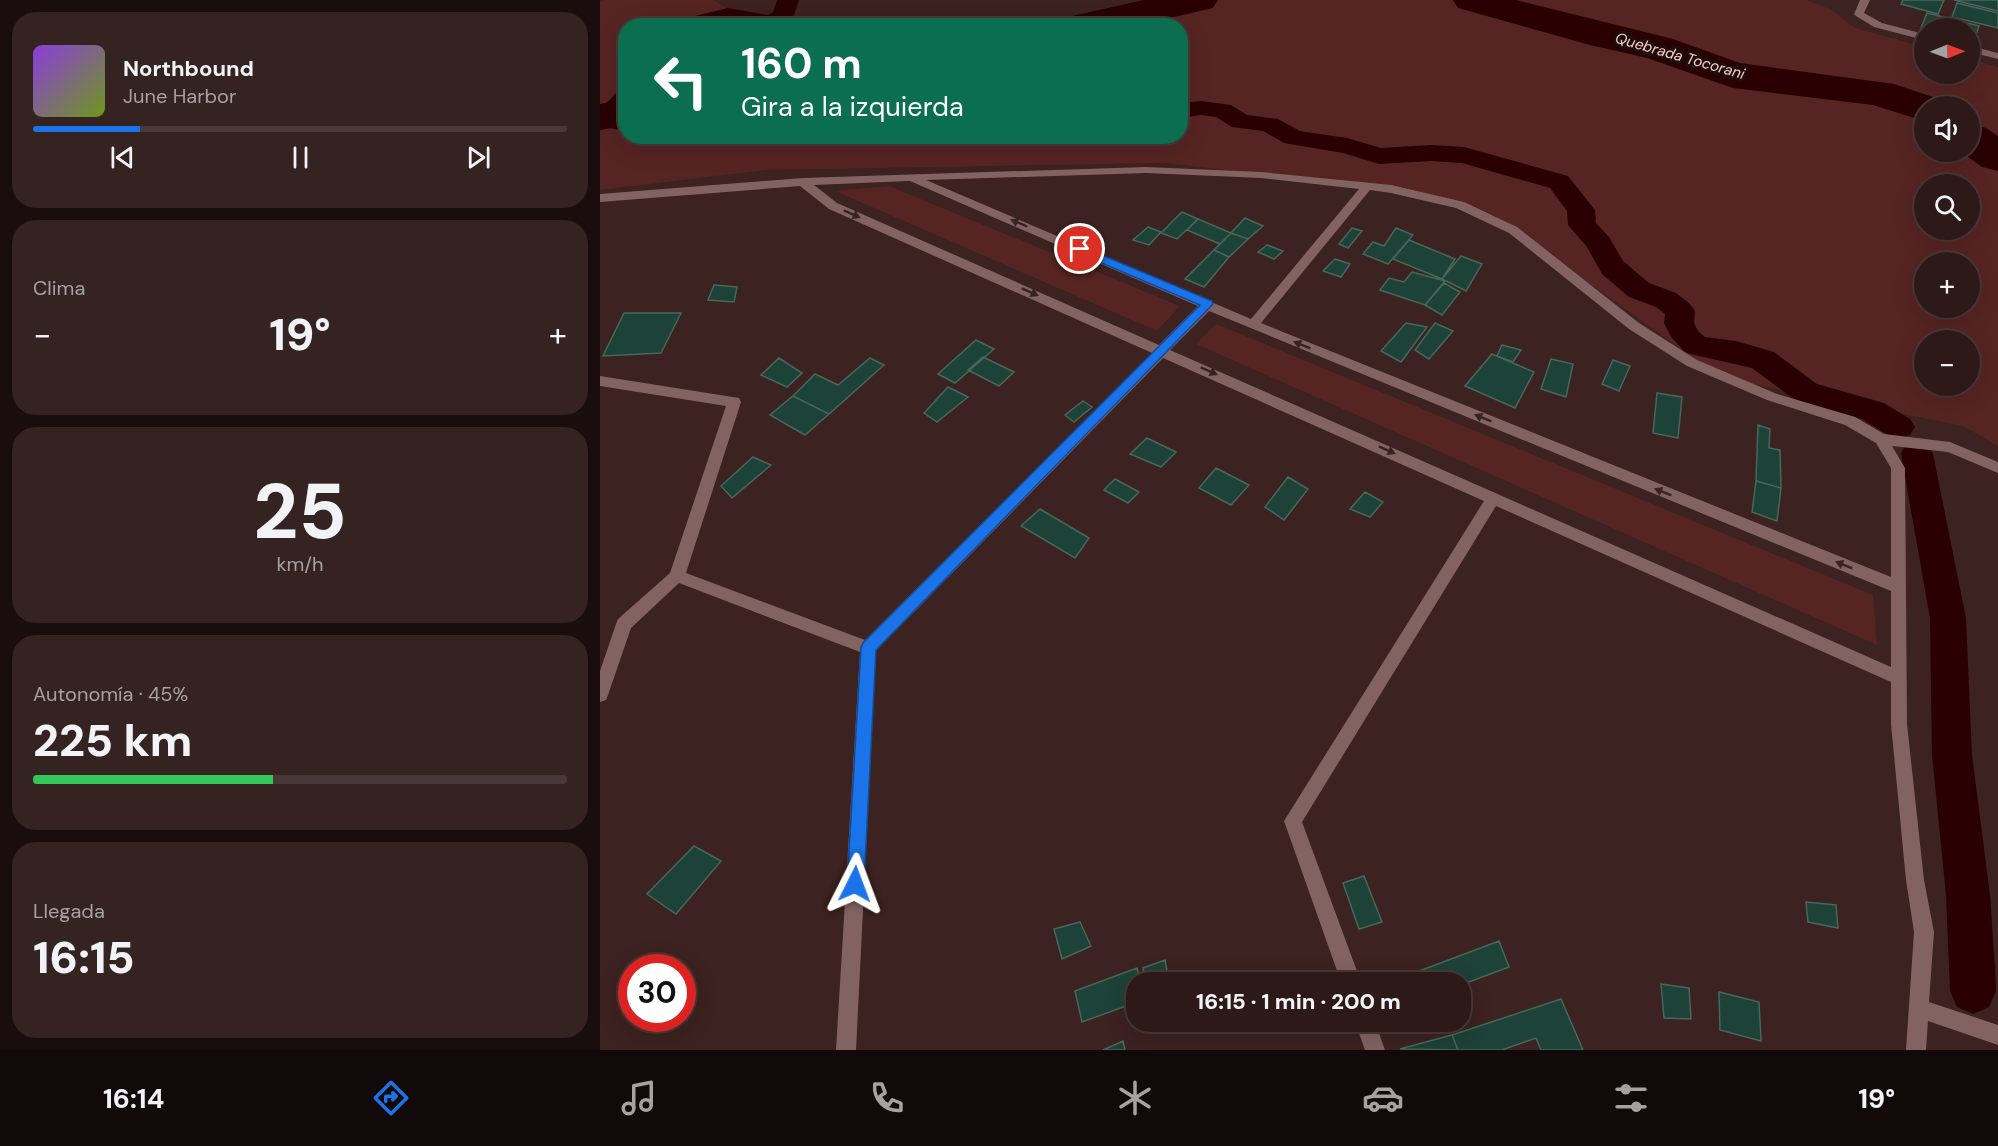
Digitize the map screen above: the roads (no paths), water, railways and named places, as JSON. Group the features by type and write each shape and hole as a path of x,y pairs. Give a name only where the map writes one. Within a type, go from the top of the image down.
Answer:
{"street":[{"path":"1865,0 1859,14 1878,24 1914,34"},
{"path":"1980,52 1998,56"},
{"path":"600,198 803,182 1146,170 1261,175 1391,189 1460,205 1513,230 1634,326 1692,363 1772,397 1850,421 1881,439 1950,447 1998,468"},
{"path":"910,177 1253,325 1898,587"},
{"path":"803,182 833,206 1900,679"},
{"path":"1253,325 1367,187"},
{"path":"846,1050 868,648 1160,349 1208,304"},
{"path":"600,381 734,402 677,576 624,624 600,695"},
{"path":"1881,439 1898,468 1899,724 1915,880 1924,932 1916,1050"},
{"path":"1347,972 1293,821 1493,498"},
{"path":"677,576 868,648"},
{"path":"1919,1008 1998,1035"},
{"path":"1369,1032 1375,1050"}],"waterway":[{"path":"778,18 783,15 788,0"},
{"name":"Quebrada Tocorani","path":"1115,18 1199,0"},
{"name":"Quebrada Tocorani","path":"1472,0 1604,36 1659,48 1733,75 1879,93 1914,105"},
{"path":"716,18 728,15 747,18"},
{"name":"Quebrada Tocorani","path":"618,106 610,114 618,123"},
{"path":"1188,110 1201,108 1222,110 1241,122 1269,124 1293,138 1347,146 1379,156 1431,153 1464,155 1559,182 1581,210 1582,225 1599,243 1612,267 1639,290 1666,300 1680,311 1679,323 1686,337 1697,346 1736,352 1763,360 1806,392 1873,411 1899,427"},
{"name":"Quebrada Tocorani","path":"600,117 618,114"},
{"name":"Quebrada Tocorani","path":"1980,144 1998,157"},
{"path":"1917,454 1948,618 1952,755 1968,895 1973,991"}]}
